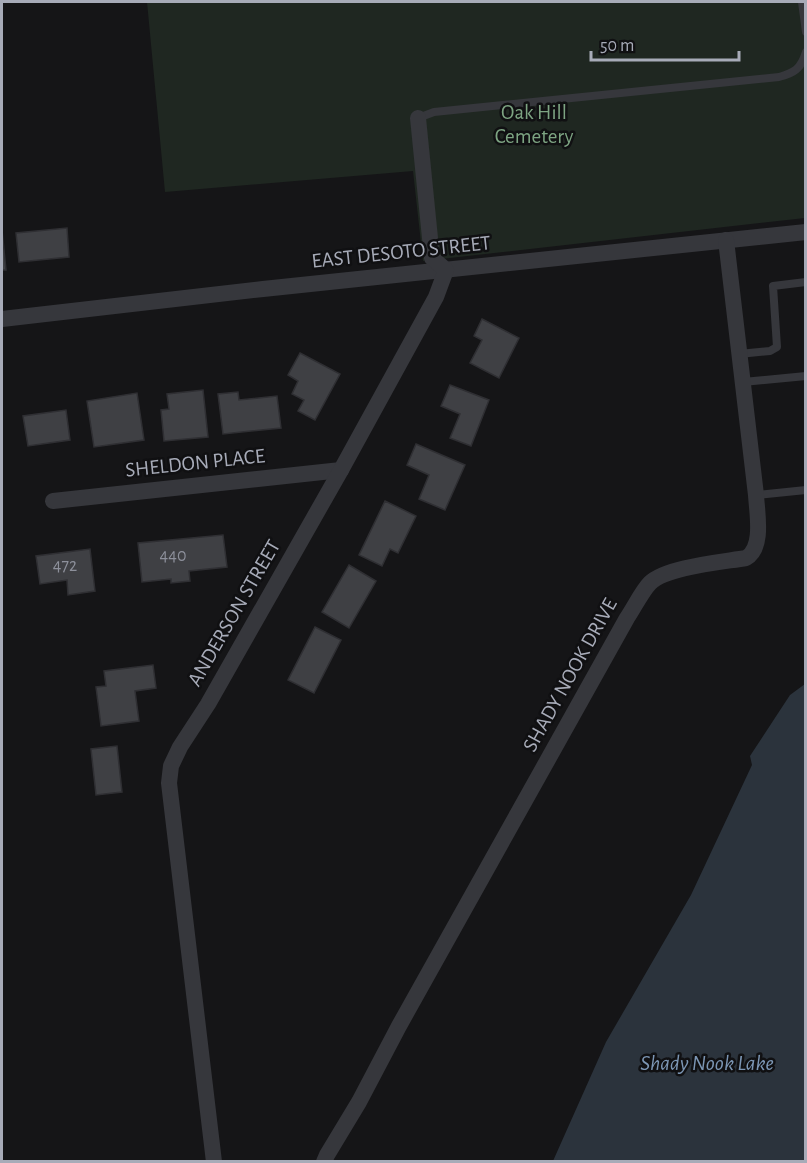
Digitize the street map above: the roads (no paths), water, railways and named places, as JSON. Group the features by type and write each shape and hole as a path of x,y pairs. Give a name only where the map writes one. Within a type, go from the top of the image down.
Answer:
{"street":[{"path":"418,118 432,258 446,270"},
{"name":"EAST DESOTO STREET","path":"2,319 806,232"},
{"name":"SHADY NOOK DRIVE","path":"324,1161 359,1102 399,1026 627,618 650,583 676,570 752,555 758,528 756,495 726,240"},
{"name":"ANDERSON STREET","path":"214,1161 169,783 171,766 341,470 436,297 446,270"},
{"name":"SHELDON PLACE","path":"53,501 341,470"}],"lane":[{"path":"802,2 806,32"},
{"path":"418,118 435,112 778,77 793,73 803,61 806,52"},
{"path":"739,354 770,351 777,346 773,286 806,282"},
{"path":"742,382 806,376"},
{"path":"756,495 806,490"}],"water":[{"name":"Shady Nook Lake","path":"805,684 805,1161 553,1161 606,1042 691,895 752,765 750,756 790,695"}],"park label":[{"name":"Oak Hill Cemetery","path":"534,124"}]}
